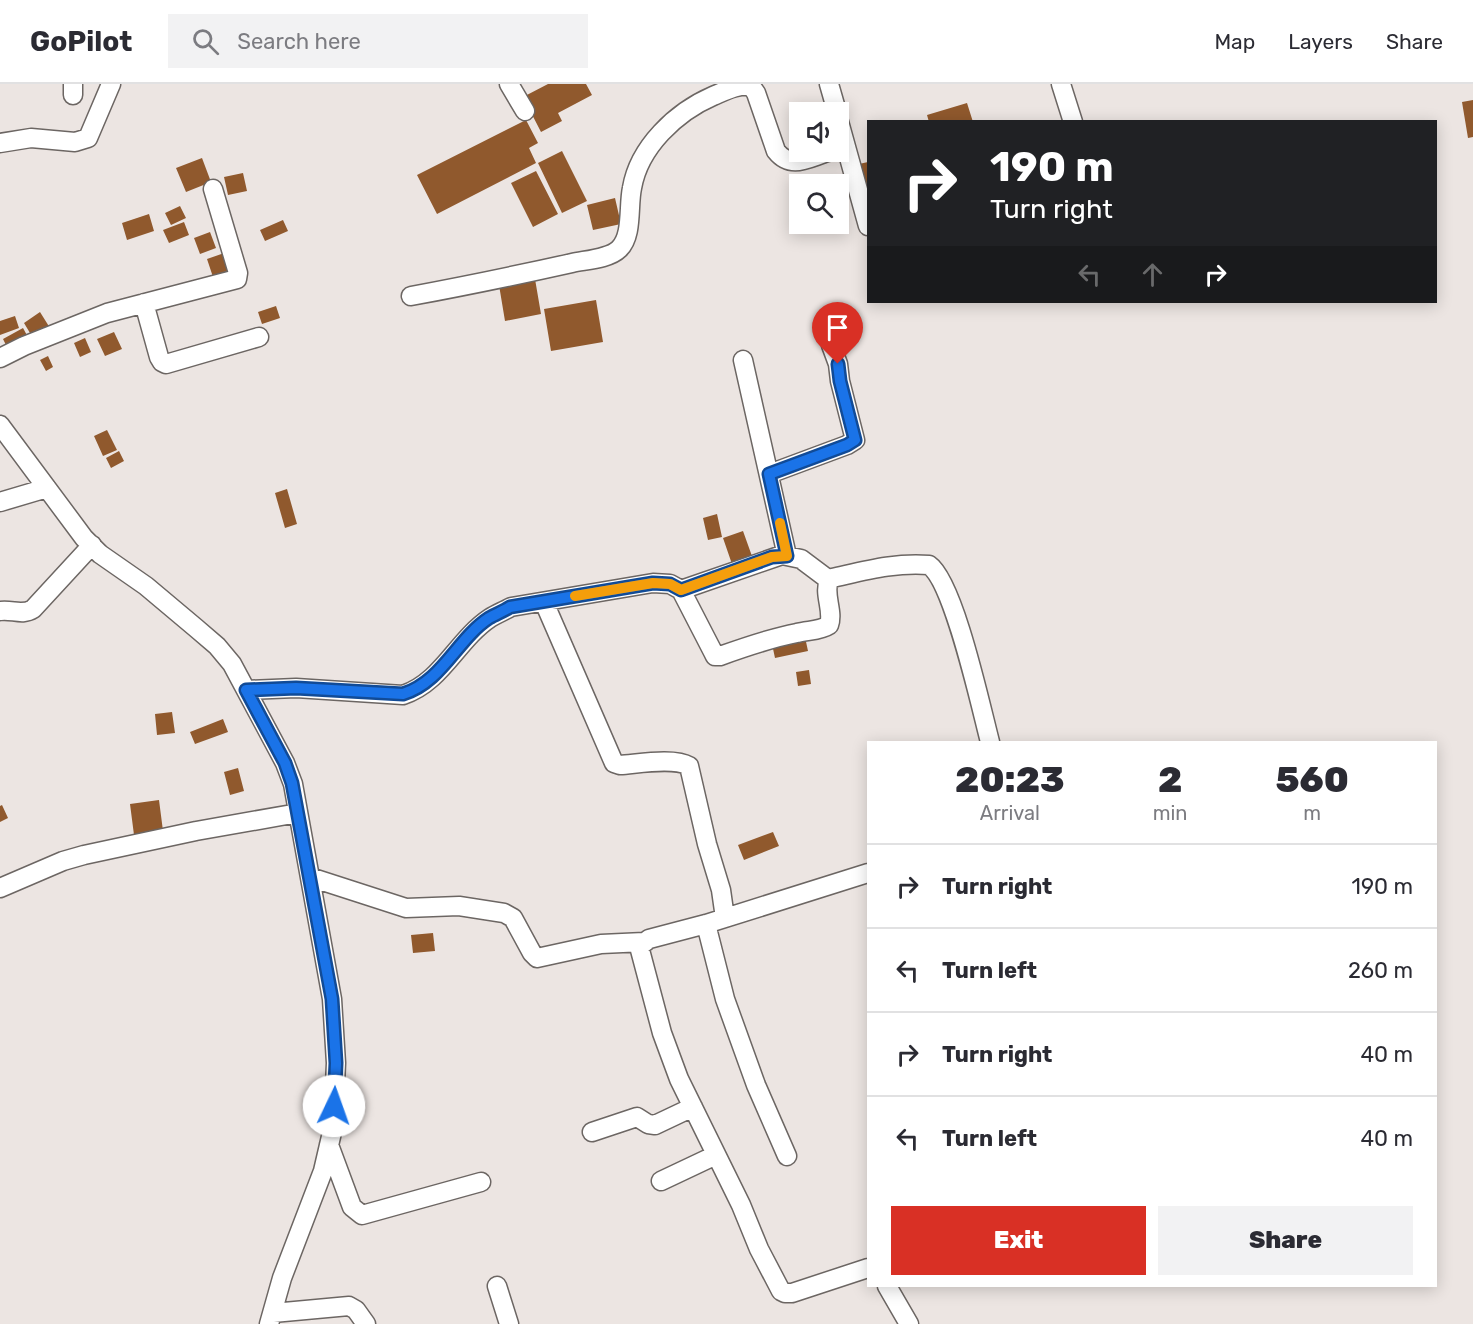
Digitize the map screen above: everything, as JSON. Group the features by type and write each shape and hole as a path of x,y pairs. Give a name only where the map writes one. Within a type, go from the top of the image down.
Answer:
{"street":[{"path":"0,142 44,137 75,142 87,138 92,132 111,84"},
{"path":"509,84 525,111"},
{"path":"829,84 834,102"},
{"path":"1061,84 1072,120"},
{"path":"411,296 605,256 618,251 627,232 632,186 641,159 663,131 693,104 740,85 751,87 756,93 776,151 782,159 789,161"},
{"path":"847,162 867,223"},
{"path":"0,358 107,313 237,279 238,273 213,189"},
{"path":"144,303 159,357 166,364 259,337"},
{"path":"769,474 855,440 838,364 831,345"},
{"path":"743,360 787,556"},
{"path":"0,425 100,554 146,586 217,646 232,664 290,774 332,999 336,1063 333,1128 323,1171 282,1278 271,1319 349,1306 356,1310 366,1324"},
{"path":"0,502 47,488"},
{"path":"0,611 6,610 22,614 33,609 92,545"},
{"path":"681,590 772,557 787,556 801,559 829,580 885,567 905,564 929,565 941,577 956,615 990,741"},
{"path":"246,690 296,688 403,694 417,690 435,675 471,634 489,618 510,607 653,583 670,584 681,590 713,652 716,656 720,656 766,641 829,625 831,620 826,586 829,580"},
{"path":"544,602 614,763 620,765 667,762 682,763 688,766 721,890 725,918"},
{"path":"0,888 84,855 196,831 298,813"},
{"path":"310,877 406,908 459,906 504,913 513,918 537,958 601,944 644,942 867,873"},
{"path":"706,924 725,999 756,1085 787,1156"},
{"path":"644,942 640,950 662,1033 693,1107 781,1291 792,1293 867,1268"},
{"path":"592,1132 637,1117 655,1125 693,1107"},
{"path":"329,1145 352,1207 362,1215 481,1182"},
{"path":"662,1181 716,1155"},
{"path":"497,1286 509,1324"},
{"path":"888,1287 909,1324"}],"building":[{"path":"548,84 586,84 592,95 558,113 562,121 541,132 523,97"},
{"path":"1473,100 1473,137 1468,138 1462,102"},
{"path":"967,103 972,120 928,120 927,115"},
{"path":"526,120 538,143 529,148 536,163 437,214 417,175"},
{"path":"562,151 587,201 562,213 538,163"},
{"path":"202,158 211,182 186,192 176,168"},
{"path":"867,162 867,192 859,164"},
{"path":"536,171 558,214 533,227 511,183"},
{"path":"243,173 247,191 228,195 224,177"},
{"path":"615,198 621,224 593,230 587,205"},
{"path":"180,206 186,218 171,225 165,213"},
{"path":"149,214 154,231 127,240 122,223"},
{"path":"283,220 288,231 265,241 260,230"},
{"path":"184,222 189,235 169,243 163,230"},
{"path":"210,232 216,248 200,254 194,238"},
{"path":"230,251 236,268 213,277 207,259"},
{"path":"535,279 541,314 505,321 499,285"},
{"path":"596,300 603,342 551,351 544,309"},
{"path":"276,306 280,318 262,324 258,312"},
{"path":"40,312 50,328 33,338 24,323"},
{"path":"15,316 19,328 0,335 0,321"},
{"path":"23,328 29,339 8,349 3,339"},
{"path":"114,332 122,349 105,356 97,339"},
{"path":"85,338 91,352 80,357 74,343"},
{"path":"48,356 53,367 46,371 40,360"},
{"path":"107,430 117,450 103,456 94,436"},
{"path":"119,451 124,461 111,468 106,458"},
{"path":"287,489 297,524 285,528 275,493"},
{"path":"717,514 722,537 708,540 703,518"},
{"path":"743,531 753,559 733,567 723,538"},
{"path":"805,637 808,651 775,658 772,644"},
{"path":"809,670 811,684 798,686 796,672"},
{"path":"172,712 175,733 157,735 155,714"},
{"path":"223,719 228,732 195,744 190,732"},
{"path":"238,768 244,791 230,795 224,772"},
{"path":"159,800 163,831 134,835 130,804"},
{"path":"2,805 8,818 0,822 0,806"},
{"path":"773,832 779,846 744,860 738,845"},
{"path":"433,933 435,951 413,953 411,935"}],"slow traffic":[{"path":"575,596 653,583 670,584 681,590 772,557 787,556 780,523"}],"route":[{"path":"334,1106 336,1063 332,999 292,783 285,763 246,690 336,689 390,695 403,694 417,690 435,675 471,634 489,618 510,607 653,583 670,584 681,590 772,557 787,556 769,474 855,440 838,364"}]}
